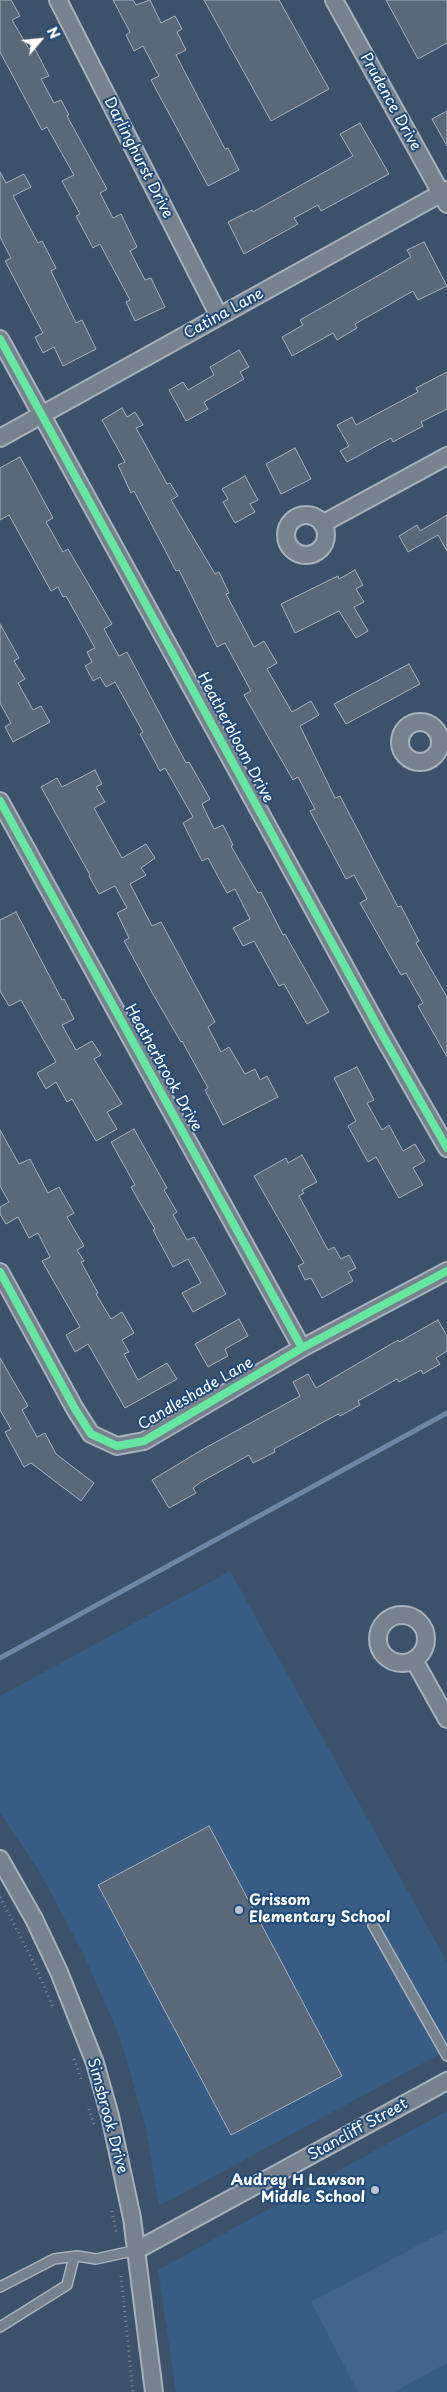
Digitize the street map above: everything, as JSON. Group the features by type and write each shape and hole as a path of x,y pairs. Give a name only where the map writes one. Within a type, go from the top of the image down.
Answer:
{"street":[{"name":"Darlinghurst Drive","path":"58,0 219,316"},
{"name":"Prudence Drive","path":"334,0 445,196"},
{"name":"Catina Lane","path":"0,438 219,316 445,196"},
{"name":"Heatherbloom Drive","path":"0,339 382,1036 447,1148"},
{"path":"322,524 447,456"},
{"name":"Heatherbrook Drive","path":"0,801 302,1348"},
{"name":"Candleshade Lane","path":"0,1272 75,1410 91,1434 117,1446 144,1441 302,1348 447,1271"},
{"path":"414,1660 447,1719"},
{"name":"Simsbrook Drive","path":"0,1859 34,1919 59,1972 95,2063 118,2153 137,2250 154,2392"},
{"name":"Stancliff Street","path":"137,2250 447,2081"}],"lane":[{"path":"373,1925 447,2056"},
{"path":"0,2286 54,2259 74,2257 96,2258 137,2250"},
{"path":"0,2327 67,2285 74,2257"}],"path":[{"path":"0,1897 32,1959 55,2011"},
{"path":"73,2054 82,2081"},
{"path":"89,2107 96,2133"},
{"path":"111,2206 119,2254 133,2392"}],"shaded area":[{"name":"Grissom Elementary School","path":"230,1571 447,1962 447,2050 159,2206 146,2128 120,2037 82,1951 38,1869 0,1813 0,1696"},
{"name":"Audrey H Lawson Middle School","path":"447,2111 447,2392 176,2392 158,2270"},
{"path":"447,2230 447,2363 394,2392 358,2392 311,2302"}],"building":[{"path":"0,0 11,0 20,16 12,20 29,49 34,47 49,76 41,79 54,103 61,100 69,115 67,116 107,189 100,193 113,218 121,214 137,247 130,251 145,280 151,278 165,307 135,321 126,302 130,300 100,244 93,248 76,216 80,214 62,181 74,175 47,127 42,130 0,52"},
{"path":"113,0 133,0 136,5 150,0 161,23 175,16 182,29 177,32 186,50 176,55 225,149 228,148 239,170 208,186 151,80 159,76 143,46 134,51 126,35 130,32"},
{"path":"204,0 279,0 329,89 271,121"},
{"path":"386,0 447,0 447,43 418,59"},
{"path":"447,111 447,146 432,119"},
{"path":"360,123 389,174 321,211 318,205 294,218 298,224 244,254 228,222 252,210 253,212 353,156 340,134"},
{"path":"0,172 6,183 24,174 31,187 13,196 38,243 42,241 56,268 51,271 76,323 82,320 96,349 63,366 54,347 43,353 35,337 43,333 5,261 11,258 0,237"},
{"path":"424,242 447,286 418,300 413,291 355,324 357,328 337,340 333,333 292,356 282,337 303,325 300,320 411,257 407,250"},
{"path":"239,350 249,367 240,372 244,379 204,402 208,409 186,421 169,390 183,382 188,390 214,375 210,367"},
{"path":"447,372 447,409 421,422 423,426 393,442 391,438 347,462 340,451 349,446 337,425 352,417 356,425 418,392 416,388"},
{"path":"122,408 127,417 135,412 143,425 136,428 167,484 170,483 178,496 171,500 215,574 219,572 229,593 226,594 254,647 264,641 277,663 267,669 292,712 311,701 319,715 300,726 335,798 340,796 398,907 401,906 419,941 416,943 447,997 447,1057 418,1006 423,1003 406,973 401,975 360,903 367,899 354,875 346,879 310,811 315,809 298,777 293,780 244,695 251,691 225,643 217,647 179,570 176,571 134,491 131,493 118,465 125,462 102,420"},
{"path":"295,448 311,479 281,494 266,464"},
{"path":"20,457 53,518 46,522 63,552 68,549 112,624 104,629 119,656 127,652 186,763 189,762 210,799 202,804 214,829 223,825 233,845 231,846 258,893 261,892 283,935 285,934 329,1012 307,1024 284,984 279,986 254,941 243,946 233,928 250,919 235,889 227,893 208,858 202,861 183,823 193,817 165,768 160,771 140,734 143,732 115,682 106,687 100,677 93,681 85,666 92,662 87,652 95,648 66,596 63,597 58,587 51,591 9,515 0,520 0,468"},
{"path":"245,476 258,500 250,504 255,512 235,523 223,502 228,499 222,489"},
{"path":"447,515 447,551 438,535 408,552 399,536 417,525 420,531"},
{"path":"355,570 363,585 356,589 364,602 354,607 368,631 356,638 339,611 295,633 281,604 338,576 339,579"},
{"path":"0,624 19,658 14,661 25,679 18,683 33,710 41,706 50,722 13,742 5,727 11,723 0,703"},
{"path":"409,664 420,684 346,724 334,704"},
{"path":"95,770 102,784 96,787 105,802 94,808 122,858 146,844 155,858 141,868 146,875 130,884 152,926 161,922 215,1022 208,1027 221,1052 229,1047 245,1074 255,1069 260,1080 267,1076 278,1097 223,1125 205,1090 208,1088 124,941 129,938 117,913 127,908 115,886 99,894 41,787 57,778 62,787"},
{"path":"16,912 74,1019 62,1025 76,1050 92,1041 101,1055 94,1059 122,1104 107,1112 117,1129 96,1141 72,1099 67,1102 56,1082 46,1089 37,1073 56,1062 21,1000 9,1006 0,991 0,920"},
{"path":"357,1067 374,1100 367,1103 382,1130 389,1125 403,1151 415,1144 425,1161 413,1168 423,1185 399,1198 376,1157 368,1162 348,1126 356,1121 334,1078"},
{"path":"134,1129 167,1188 164,1190 177,1212 173,1215 187,1240 194,1237 226,1294 193,1312 182,1293 201,1283 188,1259 173,1267 153,1230 155,1229 131,1187 135,1185 111,1142"},
{"path":"0,1130 19,1164 30,1159 48,1193 59,1187 74,1213 67,1217 84,1246 77,1250 84,1261 81,1262 98,1293 96,1294 111,1319 122,1312 134,1333 122,1340 129,1352 124,1354 138,1380 167,1363 177,1379 125,1408 88,1344 75,1352 66,1335 80,1327 42,1261 50,1257 38,1233 29,1238 18,1217 6,1224 0,1214 0,1207 9,1202 0,1186"},
{"path":"302,1155 317,1182 302,1190 304,1193 299,1196 328,1250 334,1247 341,1259 349,1255 356,1268 348,1272 353,1281 322,1298 311,1278 305,1280 298,1266 304,1263 254,1176 286,1158 288,1163"},
{"path":"239,1319 248,1336 225,1349 228,1356 208,1367 195,1344"},
{"path":"438,1320 447,1336 447,1351 436,1358 440,1364 423,1374 421,1370 399,1382 397,1379 358,1401 360,1405 340,1416 338,1414 274,1449 275,1452 253,1463 249,1455 201,1482 193,1488 196,1493 169,1508 152,1480 205,1448 300,1396 293,1382 308,1374 316,1388 398,1340 399,1342"},
{"path":"0,1358 28,1406 22,1410 37,1437 45,1433 56,1454 94,1483 81,1501 31,1463 24,1467 5,1432 11,1429 0,1410"},
{"path":"209,1826 342,2076 231,2135 98,1885"}],"waterway":[{"path":"0,1658 447,1413"}],"cycle path":[{"path":"0,339 383,1036 447,1148"},
{"path":"0,801 302,1348"},
{"path":"0,1272 75,1409 91,1434 117,1446 144,1441 302,1348 447,1271"}],"place":[{"name":"Grissom Elementary School","path":"239,1910"},
{"name":"Audrey H Lawson Middle School","path":"375,2190"}]}
